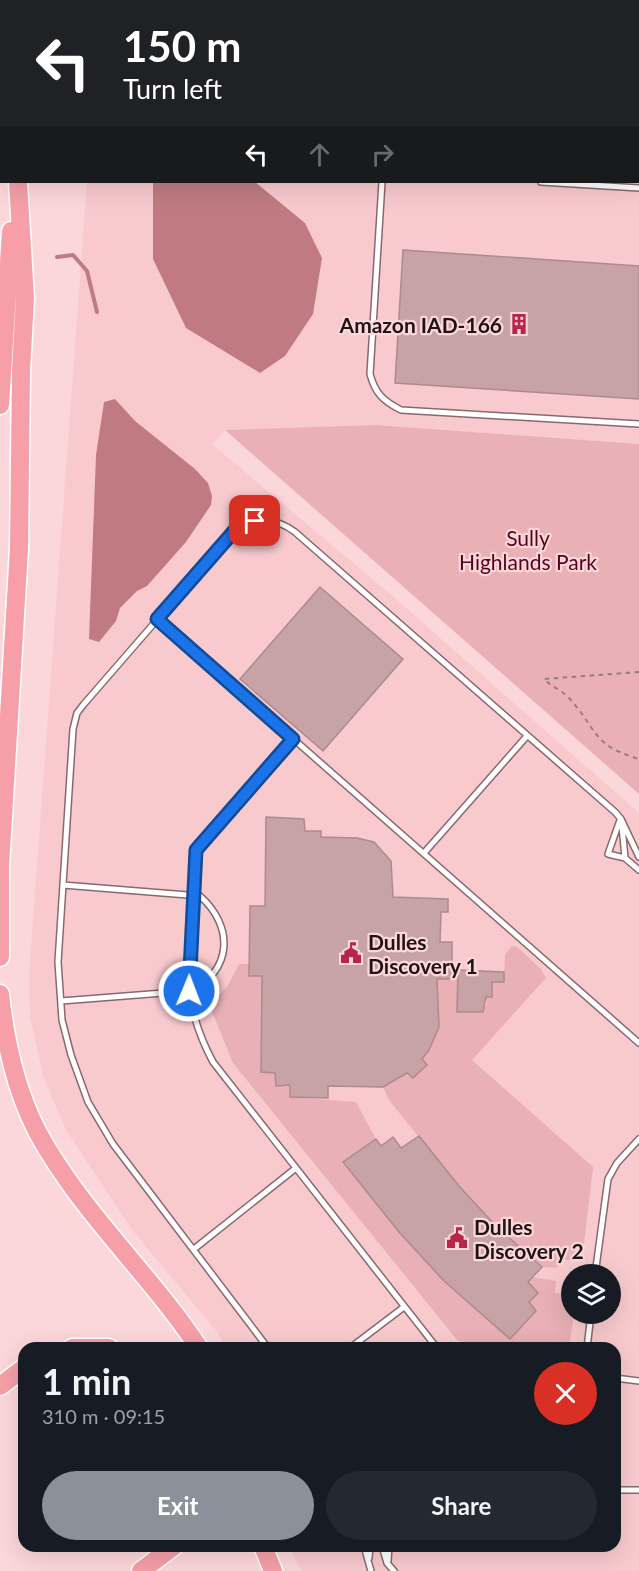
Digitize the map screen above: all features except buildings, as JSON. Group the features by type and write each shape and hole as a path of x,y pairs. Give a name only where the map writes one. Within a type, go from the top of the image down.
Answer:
{"highway":[{"path":"0,405 16,183"},
{"path":"0,957 0,864 19,549 21,371 25,298 16,183"},
{"path":"0,994 13,1066 37,1132 63,1172 194,1342"},
{"path":"0,1386 18,1372"},
{"path":"141,1571 166,1552"},
{"path":"266,1552 273,1571"}],"lane":[{"path":"382,183 370,374 374,390 385,402 401,410 639,424"},
{"path":"557,183 639,188"},
{"path":"263,1342 197,1258 195,1249 122,1157 95,1116 70,1055 61,1001 58,962 73,736 77,713 235,530 255,521 276,521 295,532 621,819 639,856"},
{"path":"157,619 639,1043"},
{"path":"424,854 527,736"},
{"path":"293,739 199,844 194,857 189,991 196,1025 213,1062 432,1342"},
{"path":"621,819 625,858"},
{"path":"621,819 608,854 625,858 639,870"},
{"path":"61,1001 189,991 202,985 212,975 225,943 220,918 200,896 193,893 63,885"},
{"path":"596,1264 608,1179 617,1164 639,1138"},
{"path":"195,1249 296,1168"},
{"path":"358,1342 404,1307"},
{"path":"587,1342 590,1324"},
{"path":"621,1379 639,1381"},
{"path":"621,1490 639,1490"},
{"path":"366,1552 370,1568"},
{"path":"370,1552 370,1568"},
{"path":"384,1552 387,1563 394,1571"},
{"path":"387,1563 388,1552"}],"path":[{"path":"639,672 544,678 552,688 568,697 601,741 614,752 639,759"}],"shaded area":[{"path":"87,183 639,183 639,444 376,425 225,430 213,445 389,593 639,813 639,1571 301,1571 292,1552 621,1552 621,1342 223,1342 217,1332 133,1231 66,1130 43,1076 30,1016 29,975"},
{"path":"153,183 256,183 305,223 322,258 313,314 285,356 260,373 186,328 153,259"},
{"path":"115,399 135,421 195,469 208,483 212,496 211,505 186,542 147,586 137,591 120,608 116,621 99,642 89,639 96,455 104,402"}],"green space":[{"name":"Sully Highlands Park","path":"376,425 639,444 639,794 225,430"},
{"path":"512,946 517,947 541,969 546,978 472,1060 593,1167 583,1252 577,1252 576,1261 559,1259 557,1268 542,1267 496,1226 442,1166 389,1100 383,1087 407,1073 413,1078 427,1066 422,1059 436,1031 437,979 458,979 458,1012 482,1012 483,1006 487,1005 486,997 492,997 492,982 504,981 505,955"},
{"path":"239,964 249,964 249,976 262,976 261,1072 275,1073 276,1085 290,1085 290,1097 356,1102 376,1139 344,1163 399,1232 444,1281 510,1339 536,1311 529,1302 538,1293 528,1282 532,1277 556,1281 555,1293 561,1294 561,1324 573,1324 570,1342 458,1341 233,1063 209,1004 227,987"}],"waterway":[{"path":"57,257 73,255 87,271 97,312"}],"place":[{"name":"Amazon IAD-166","path":"519,324"},
{"name":"Dulles Discovery 1","path":"351,953"},
{"name":"Dulles Discovery 2","path":"457,1238"}],"route":[{"path":"189,991 196,850 293,739 157,619 229,536 235,530 255,521"}]}
